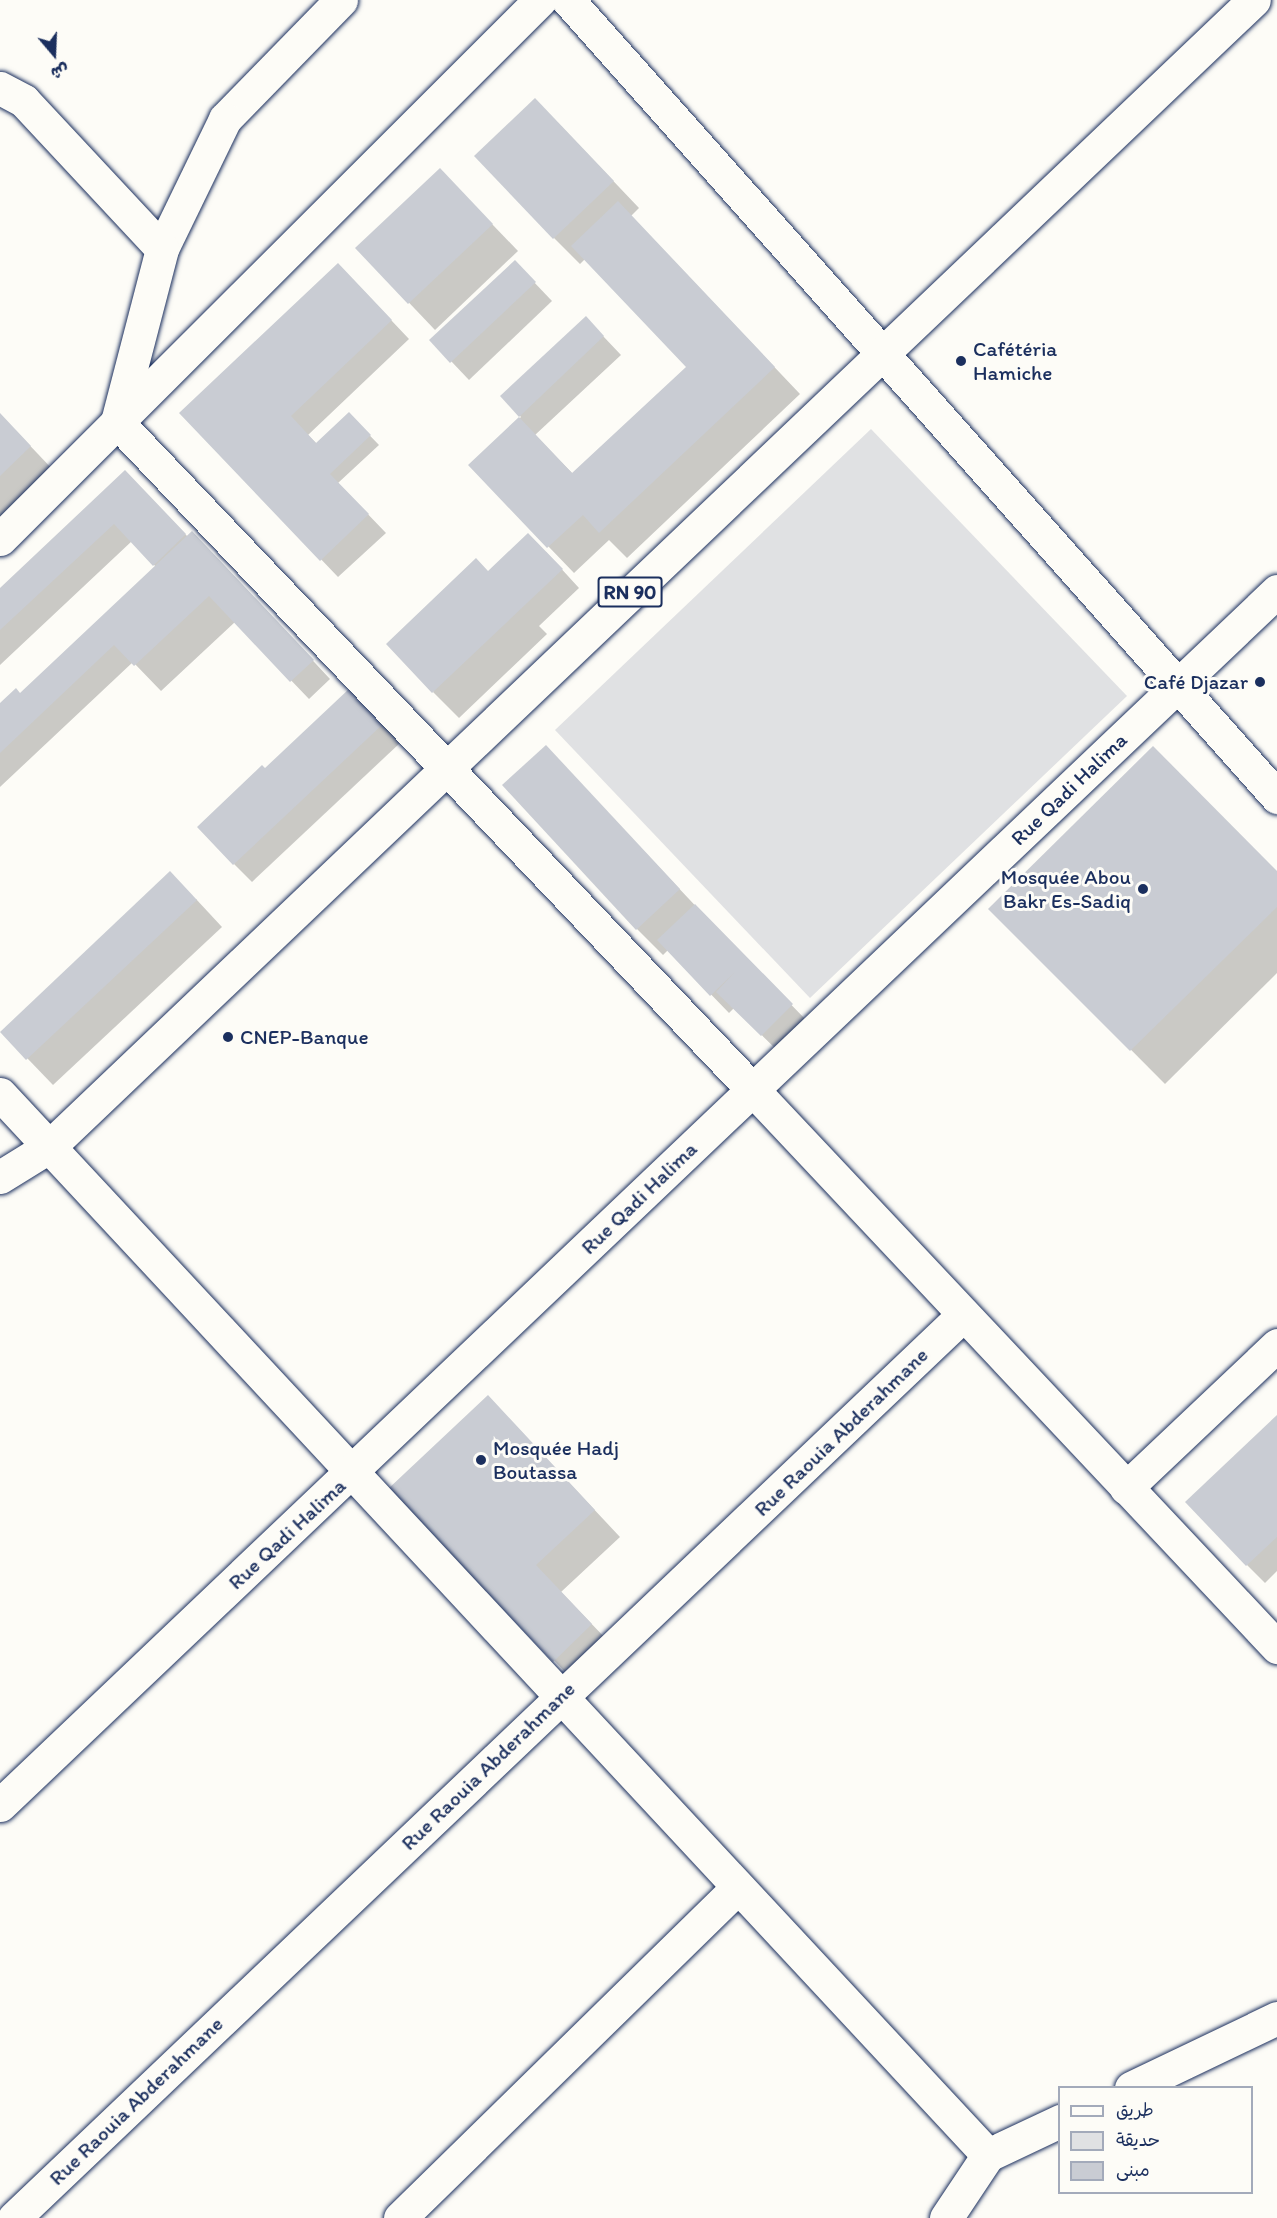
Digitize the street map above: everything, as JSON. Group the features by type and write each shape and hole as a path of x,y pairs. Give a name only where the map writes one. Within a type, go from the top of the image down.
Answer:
{"street":[{"path":"117,422 162,249 225,119 341,0"},
{"path":"0,539 540,0"},
{"path":"568,0 1277,797"},
{"name":"RN 90","path":"0,1177 50,1146 1254,0"},
{"path":"0,88 24,101 162,249"},
{"path":"117,422 753,1090 1277,1647"},
{"name":"Rue Qadi Halima","path":"0,1804 1277,591"},
{"path":"0,1094 988,2155"},
{"name":"Rue Raouia Abderahmane","path":"14,2218 963,1315"},
{"path":"1126,1488 1277,1345"},
{"path":"400,2218 738,1887"},
{"path":"1135,2086 1277,2018"},
{"path":"946,2218 988,2155 1058,2121"}],"green space":[{"path":"871,429 1127,696 810,998 555,730"}],"building":[{"path":"535,98 614,181 553,239 474,156"},
{"path":"440,168 493,224 408,304 355,248"},
{"path":"618,201 775,367 599,533 583,515 547,548 468,465 519,417 572,473 686,367 571,246"},
{"path":"515,260 536,282 450,363 429,340"},
{"path":"338,263 392,320 291,416 316,443 349,412 371,435 330,474 369,514 320,561 179,413"},
{"path":"586,316 604,336 519,417 500,396"},
{"path":"0,413 31,446 0,476"},
{"path":"125,470 186,534 153,566 114,524 0,630 0,588"},
{"path":"192,531 314,660 290,682 209,596 134,666 114,645 0,753 0,703 16,688 20,693"},
{"path":"528,533 563,569 432,693 386,644 476,558 488,571"},
{"path":"350,688 383,724 233,865 197,827 262,765 265,768"},
{"path":"546,745 680,889 636,930 502,785"},
{"name":"Mosquée Abou Bakr Es-Sadiq","path":"1153,746 1277,871 1277,907 1130,1051 988,909"},
{"path":"170,871 197,900 26,1060 0,1032"},
{"path":"695,904 793,1004 761,1036 716,992 735,972 710,996 657,940"},
{"path":"488,1395 595,1510 536,1565 592,1624 553,1662 388,1489"},
{"path":"1277,1415 1277,1537 1246,1566 1185,1502"}],"place":[{"name":"Cafétéria Hamiche","path":"961,361"},
{"name":"Café Djazar","path":"1260,682"},
{"name":"Mosquée Abou Bakr Es-Sadiq","path":"1143,889"},
{"name":"CNEP-Banque","path":"228,1037"},
{"name":"Mosquée Hadj Boutassa","path":"481,1460"}]}
